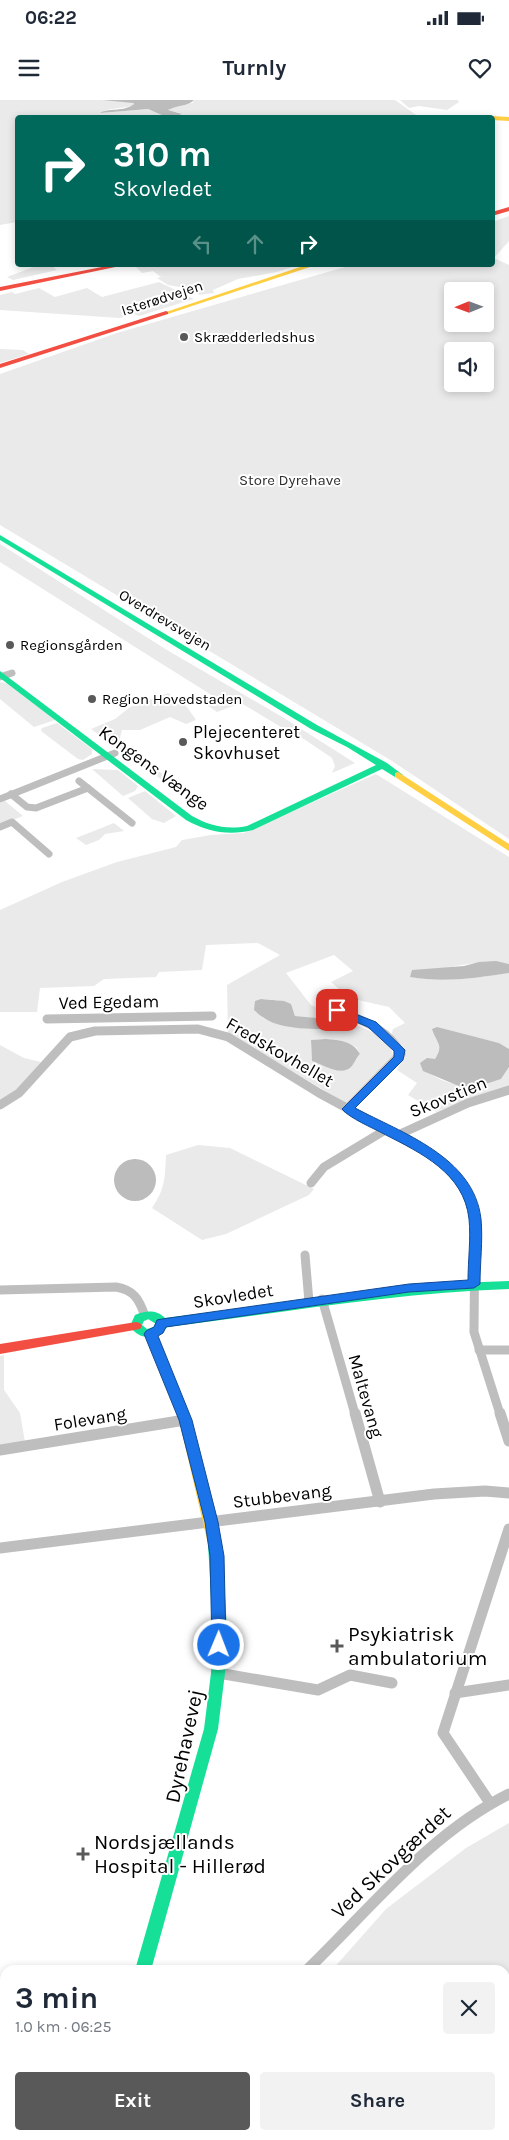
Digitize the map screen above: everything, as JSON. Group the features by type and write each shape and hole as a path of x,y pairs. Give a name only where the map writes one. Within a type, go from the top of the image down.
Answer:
{"main road":[{"path":"495,118 509,119"},
{"path":"495,213 509,209"},
{"path":"0,289 112,267"},
{"name":"Isterødvejen","path":"0,368 307,267"},
{"name":"Overdrevsvejen","path":"0,538 314,728 350,745 376,764 509,848"},
{"name":"Kongens Vænge","path":"0,664 4,675 111,755 209,823 229,828 246,824 376,764"},
{"name":"Skovledet","path":"162,1323 194,1320 322,1299 409,1288 474,1284 509,1285"},
{"path":"145,1316 156,1317 162,1323 159,1330 151,1334 141,1332 136,1326 138,1320 145,1316"},
{"path":"0,1349 136,1326"},
{"name":"Dyrehavevej","path":"144,1965 211,1730 218,1674 220,1631 217,1556 212,1522 185,1420 151,1334"}],"street":[{"path":"0,799 111,755"},
{"path":"79,780 132,823"},
{"path":"11,794 27,807 36,808 88,788"},
{"path":"0,827 12,822 49,854"},
{"path":"337,1010 372,1025 397,1045 401,1054 400,1058 347,1109"},
{"name":"Ved Egedam","path":"47,1019 212,1016"},
{"name":"Ved Egedam","path":"170,1029 171,1017"},
{"name":"Fredskovhellet","path":"0,1105 20,1093 70,1037 95,1031 198,1029 228,1038 347,1109 387,1128 444,1163 457,1177 472,1203 475,1220 474,1332 509,1441"},
{"name":"Skovstien","path":"398,1135 468,1103 509,1090"},
{"path":"311,1183 324,1167 387,1128"},
{"path":"305,1256 309,1302"},
{"path":"0,1290 116,1287 127,1289 138,1296 145,1316"},
{"name":"Maltevang","path":"322,1299 380,1502"},
{"path":"479,1350 509,1350"},
{"name":"Folevang","path":"0,1450 185,1420"},
{"name":"Stubbevang","path":"0,1548 463,1492 509,1493"},
{"path":"490,1803 443,1732 509,1529"},
{"name":"Dyrehavevej","path":"218,1674 318,1690 350,1675 392,1683"},
{"path":"455,1693 509,1684"},
{"name":"Ved Skovgærdet","path":"312,1965 426,1850 455,1825 490,1803 509,1794"}],"green space":[{"path":"0,100 102,100 130,102 133,103 133,106 106,110 101,113 148,109 162,115 15,115 15,222 0,225"},
{"path":"193,100 395,100 416,115 179,115 180,113 168,110 176,105 193,103"},
{"path":"400,100 458,100 459,102 447,110 419,106 409,108"},
{"name":"Store Dyrehave","path":"509,216 509,241 495,257 495,221"},
{"name":"Store Dyrehave","path":"495,258 509,265 509,839 392,761 0,525 0,374 117,333 345,267 495,267"},
{"path":"34,267 53,267 57,270 13,280 7,277"},
{"path":"136,267 292,267 277,272 238,279 213,290 214,293 199,295 191,289 168,285 157,278 161,277 153,271 142,273"},
{"path":"159,282 194,299 139,316 134,314 120,318 0,310 0,295 12,292 15,294 39,288 55,297 87,288 102,297"},
{"path":"0,349 23,350 29,354 0,363"},
{"path":"0,544 167,650 284,718 355,763 332,773 335,766 332,758 298,735 294,735 241,703 217,712 201,701 213,696 0,562"},
{"path":"0,682 10,684 55,720 34,727 0,699"},
{"path":"168,693 187,707 196,720 186,724 170,717 140,730 122,730 119,742 168,778 162,780 91,729 115,719 130,707"},
{"path":"57,723 92,749 92,754 83,760 78,759 41,731 42,728"},
{"path":"92,769 118,770 138,786 135,791 123,796"},
{"path":"376,774 509,857 509,964 473,963 411,977 448,980 509,973 509,1049 499,1043 437,1028 435,1036 439,1050 437,1056 435,1059 420,1063 428,1073 442,1080 471,1087 501,1079 509,1067 509,1086 468,1099 436,1112 408,1095 417,1083 397,1070 404,1051 391,1036 393,1029 405,1023 389,1007 349,998 331,982 353,971 334,955 286,973 311,1005 377,1034 390,1045 394,1058 354,1108 228,1033 227,985 280,955 258,943 206,945 202,970 159,972 156,977 104,979 94,986 40,988 37,1012 0,1012 0,910 62,882 117,862 176,847 182,840 211,835 244,833","holes":["261,999 287,1003 295,1016 323,1019 270,1020 263,1018 254,1010","311,1040 341,1041 356,1047 360,1054 350,1067 320,1064 312,1060"]},
{"path":"145,791 176,816 164,823 152,819 128,798"},
{"path":"5,801 23,816 0,825 0,803"},
{"path":"114,823 124,831 105,834 99,840 86,845 76,838"},
{"path":"0,1045 24,1058 41,1062 17,1090 0,1101"},
{"path":"198,1145 230,1148 314,1189 309,1195 226,1234 202,1240 152,1208 160,1195 164,1183 166,1155"},
{"path":"4,1355 4,1390 20,1413 25,1442 0,1446 0,1356"},
{"path":"509,1823 509,1965 336,1965 386,1909 466,1848"}],"shaded area":[{"path":"102,100 193,100 188,104 168,110 182,114 179,115 162,115 148,109 100,113 126,108 133,103"},
{"path":"496,961 509,964 509,973 448,980 410,977 412,970 464,966 479,962"},
{"path":"261,999 284,1001 291,1004 295,1016 338,1020 343,1026 310,1029 283,1026 274,1023 254,1010 255,1001"},
{"path":"437,1027 499,1043 509,1049 509,1067 501,1079 486,1084 461,1087 423,1071 420,1063 427,1058 435,1059 439,1051 439,1044 432,1029"},
{"path":"326,1039 345,1042 354,1046 360,1054 351,1067 342,1071 312,1061 311,1040"},
{"path":"139,1159 147,1162 153,1168 156,1180 153,1192 147,1198 131,1201 123,1198 117,1192 114,1176 117,1168 123,1162"}],"traffic: fast":[{"path":"0,537 314,727 350,745 398,775"},
{"path":"0,674 189,818 218,830 234,831 250,828 384,765"},
{"path":"162,1323 378,1294 465,1286 509,1285"},
{"path":"148,1315 158,1318 162,1323 159,1330 146,1333 136,1326 139,1318 148,1315"},
{"path":"144,1965 211,1729 218,1673 220,1631 215,1544"}],"traffic: slow":[{"path":"495,118 509,119"},
{"path":"166,313 307,267"},
{"path":"398,775 509,848"},
{"path":"151,1334 185,1420 215,1544"}],"traffic: jam":[{"path":"495,213 509,209"},
{"path":"0,289 112,267"},
{"path":"0,366 166,313"},
{"path":"0,1349 136,1326"}],"place":[{"name":"Skrædderledshus","path":"184,337"},
{"name":"Regionsgården","path":"10,645"},
{"name":"Region Hovedstaden","path":"92,699"},
{"name":"Plejecenteret Skovhuset","path":"183,742"},
{"name":"Psykiatrisk ambulatorium","path":"337,1646"},
{"name":"Nordsjællands Hospital - Hillerød","path":"83,1854"}],"route":[{"path":"219,1645 217,1556 212,1522 185,1420 151,1334 159,1330 162,1323 194,1320 322,1299 409,1288 474,1284 475,1220 472,1203 457,1177 444,1163 426,1151 347,1109 400,1058 401,1054 397,1045 372,1025 337,1010"}]}
